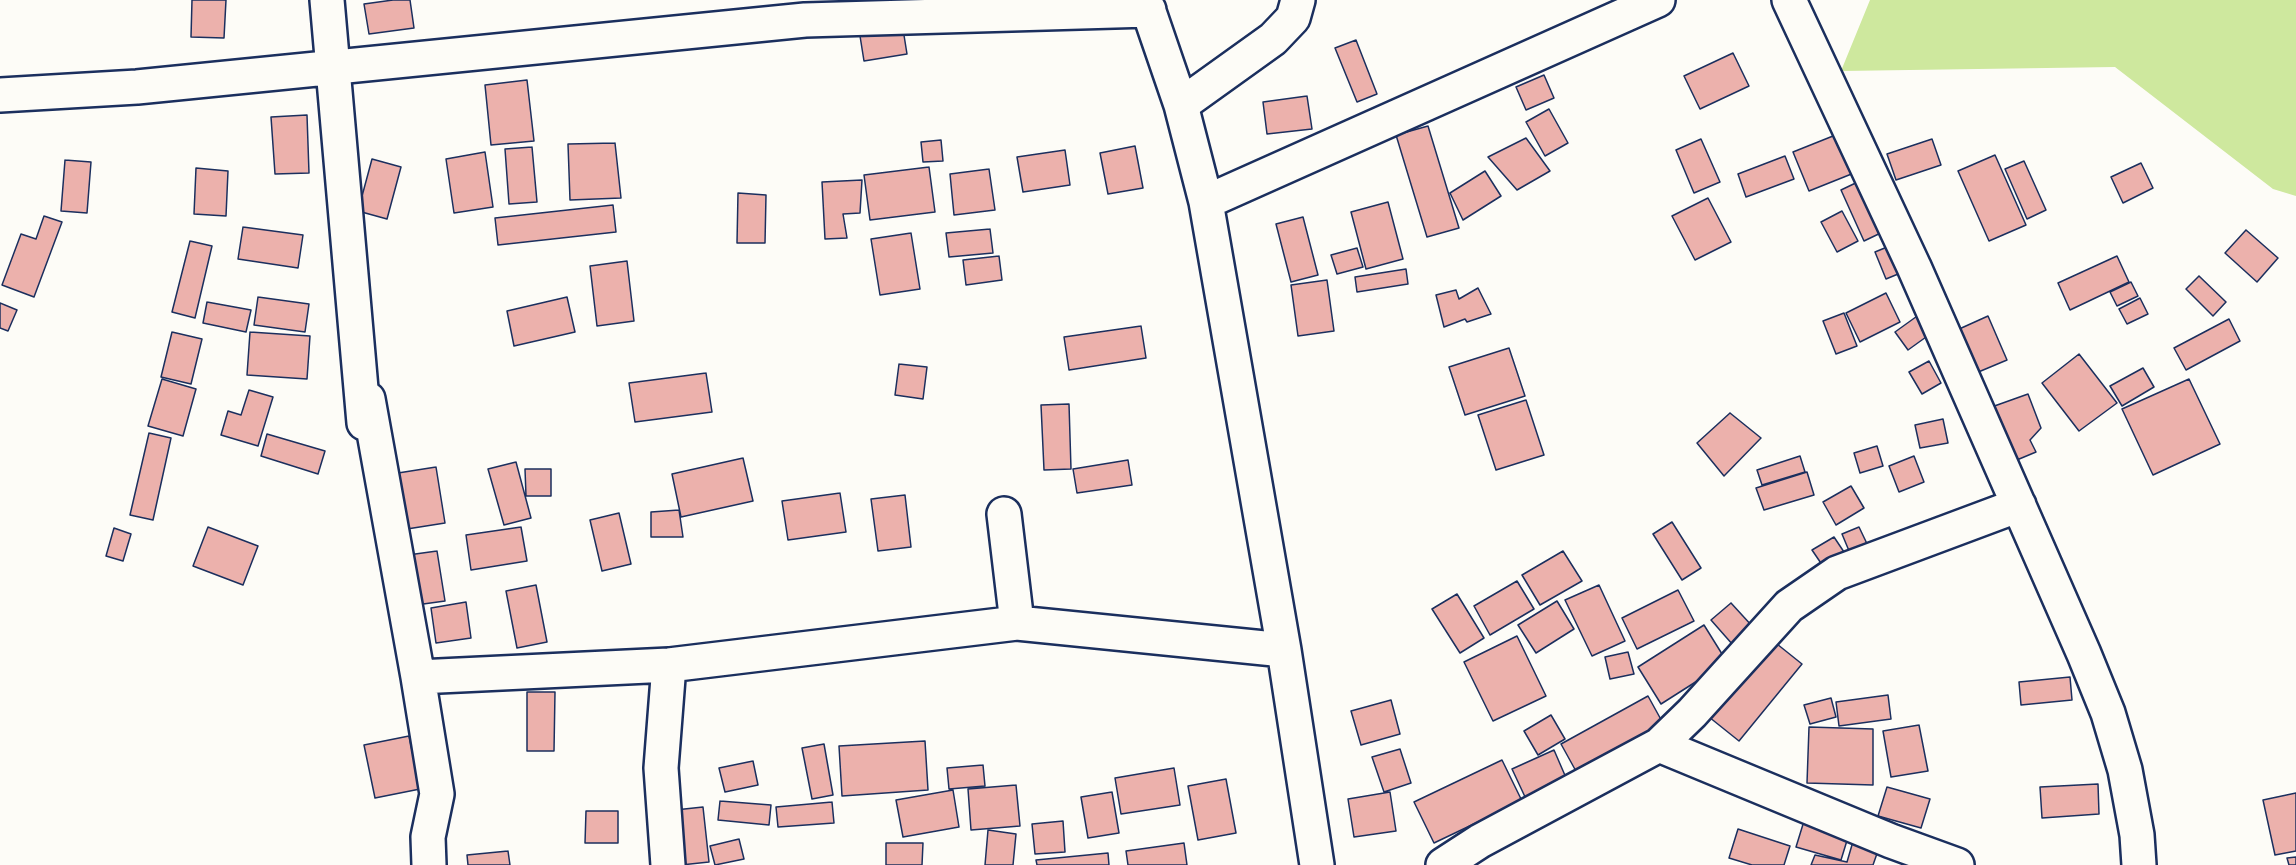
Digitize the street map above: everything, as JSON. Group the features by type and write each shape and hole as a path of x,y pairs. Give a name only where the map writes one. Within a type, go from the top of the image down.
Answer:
{"street":[{"path":"327,0 366,412 418,677 436,794 428,837 429,865"},
{"path":"1181,105 1273,39 1293,18 1298,0"},
{"path":"1206,202 1658,0"},
{"path":"1789,0 1914,267 2108,713 2125,770 2137,835 2139,865"},
{"path":"0,94 137,87 332,67 804,10 1147,5 1181,105 1206,202 1284,650 1317,865"},
{"path":"1443,865 1480,841 1659,745 1692,714 1789,606 1837,573 2019,505"},
{"path":"1004,514 1017,623"},
{"path":"418,677 669,665 1017,623 1284,650"},
{"path":"668,865 661,768 669,665"},
{"path":"1659,745 1891,841 1957,865"}],"green space":[{"path":"1870,0 2296,0 2296,196 2273,189 2115,67 1841,71"}],"building":[{"path":"192,0 226,0 224,38 191,37"},
{"path":"410,0 414,28 369,34 364,4"},
{"path":"903,29 907,54 864,61 860,36"},
{"path":"1356,40 1377,94 1357,102 1335,48"},
{"path":"1733,53 1749,86 1700,109 1684,76"},
{"path":"1544,75 1554,98 1526,110 1516,87"},
{"path":"527,80 534,141 491,145 485,85"},
{"path":"1307,96 1312,129 1267,134 1263,102"},
{"path":"1549,109 1568,143 1545,156 1526,122"},
{"path":"307,115 309,173 275,174 271,117"},
{"path":"1428,126 1459,228 1427,237 1396,135"},
{"path":"1838,134 1854,173 1809,191 1793,152"},
{"path":"1526,138 1550,171 1517,190 1488,157"},
{"path":"1701,139 1720,182 1694,193 1676,150"},
{"path":"1932,139 1941,165 1896,180 1887,154"},
{"path":"941,140 943,161 923,162 921,142"},
{"path":"615,143 621,198 570,200 568,144"},
{"path":"1135,146 1143,188 1108,194 1100,153"},
{"path":"532,147 537,202 509,204 505,149"},
{"path":"1065,150 1070,185 1023,192 1017,157"},
{"path":"485,152 493,207 454,213 446,159"},
{"path":"1995,155 2026,225 1989,241 1958,171"},
{"path":"1785,156 1794,179 1746,197 1738,174"},
{"path":"372,159 401,167 387,219 358,211"},
{"path":"65,160 91,162 87,213 61,211"},
{"path":"2024,161 2046,210 2027,219 2005,169"},
{"path":"2141,163 2153,188 2123,203 2111,177"},
{"path":"929,167 935,212 870,220 864,175"},
{"path":"196,168 228,171 226,216 194,214"},
{"path":"989,169 995,210 954,215 950,174"},
{"path":"1485,171 1501,196 1463,220 1450,193"},
{"path":"1864,179 1887,230 1864,241 1841,190"},
{"path":"862,180 860,213 843,214 847,238 825,239 822,182"},
{"path":"738,193 766,195 765,243 737,243"},
{"path":"1708,198 1731,242 1695,260 1672,216"},
{"path":"1388,202 1403,259 1366,269 1351,212"},
{"path":"613,205 616,232 498,245 495,218"},
{"path":"1842,211 1858,241 1837,252 1821,222"},
{"path":"44,216 62,222 34,297 2,285 21,234 36,239"},
{"path":"1303,217 1318,275 1291,282 1276,224"},
{"path":"243,227 303,235 298,268 238,259"},
{"path":"990,229 993,253 949,257 946,233"},
{"path":"2246,230 2278,258 2257,282 2225,253"},
{"path":"911,233 920,289 880,295 871,239"},
{"path":"190,241 212,246 195,318 172,312"},
{"path":"1892,245 1903,272 1886,279 1875,252"},
{"path":"1357,248 1363,267 1337,274 1331,255"},
{"path":"999,256 1002,280 966,285 963,260"},
{"path":"2117,256 2129,282 2070,310 2058,283"},
{"path":"627,261 634,321 597,326 590,266"},
{"path":"1406,269 1408,284 1357,292 1355,277"},
{"path":"2199,276 2226,302 2213,316 2186,289"},
{"path":"1327,280 1334,331 1298,336 1291,285"},
{"path":"2131,282 2138,296 2117,306 2110,292"},
{"path":"1478,288 1491,314 1467,322 1465,319 1444,327 1436,295 1456,290 1459,299"},
{"path":"1886,293 1900,322 1860,342 1846,313"},
{"path":"258,297 309,304 305,332 254,325"},
{"path":"567,297 575,332 514,346 507,311"},
{"path":"2140,298 2148,314 2127,324 2119,309"},
{"path":"207,302 251,310 246,332 203,323"},
{"path":"0,303 17,310 8,331 0,328"},
{"path":"1844,313 1857,346 1836,354 1823,321"},
{"path":"1920,314 1933,332 1908,350 1895,332"},
{"path":"1988,316 2007,360 1976,373 1957,330"},
{"path":"2229,319 2240,341 2186,370 2174,348"},
{"path":"1141,326 1146,358 1069,370 1064,337"},
{"path":"172,332 202,339 191,384 161,377"},
{"path":"250,332 310,336 307,379 247,375"},
{"path":"1509,348 1525,396 1465,415 1449,367"},
{"path":"2079,354 2117,403 2079,431 2042,383"},
{"path":"1929,361 1941,383 1922,394 1909,372"},
{"path":"899,364 927,367 923,399 895,395"},
{"path":"2143,368 2154,387 2122,406 2110,386"},
{"path":"706,373 712,412 635,422 629,383"},
{"path":"162,379 196,389 183,436 148,426"},
{"path":"2189,379 2220,444 2153,475 2122,409"},
{"path":"249,390 273,397 258,446 221,435 228,411 241,415"},
{"path":"2028,394 2041,428 2030,440 2036,452 2012,462 1986,409"},
{"path":"1526,400 1544,455 1496,470 1478,415"},
{"path":"1069,404 1071,469 1044,470 1041,405"},
{"path":"1730,413 1761,438 1724,476 1697,443"},
{"path":"1943,419 1948,443 1920,448 1915,425"},
{"path":"149,433 171,438 153,520 130,515"},
{"path":"267,434 325,451 318,474 261,456"},
{"path":"1877,446 1883,466 1860,473 1854,453"},
{"path":"1800,456 1805,472 1762,485 1757,470"},
{"path":"1914,456 1924,482 1899,492 1889,466"},
{"path":"743,458 753,501 681,517 672,474"},
{"path":"1128,460 1132,485 1077,493 1073,469"},
{"path":"516,462 531,518 504,525 488,469"},
{"path":"436,467 445,523 407,529 398,473"},
{"path":"525,469 551,469 551,496 526,496"},
{"path":"1807,472 1814,495 1764,510 1756,488"},
{"path":"1851,486 1864,508 1836,525 1823,502"},
{"path":"840,493 846,532 788,540 782,501"},
{"path":"905,495 911,547 878,551 871,499"},
{"path":"679,510 683,537 651,537 651,512"},
{"path":"619,513 631,564 602,571 590,520"},
{"path":"1672,522 1701,568 1682,580 1653,534"},
{"path":"208,527 258,546 243,585 193,566"},
{"path":"521,527 527,561 471,570 466,535"},
{"path":"1859,527 1870,550 1852,558 1842,534"},
{"path":"114,528 131,534 123,561 106,556"},
{"path":"1834,537 1848,558 1827,572 1812,550"},
{"path":"437,551 445,601 416,605 408,555"},
{"path":"1563,551 1582,581 1540,605 1522,575"},
{"path":"1517,581 1534,609 1490,635 1474,606"},
{"path":"536,585 547,642 517,648 506,591"},
{"path":"1599,585 1625,641 1592,656 1565,600"},
{"path":"1678,590 1694,621 1637,649 1622,618"},
{"path":"1457,594 1484,638 1460,653 1432,609"},
{"path":"1557,601 1574,629 1536,653 1518,625"},
{"path":"466,602 471,638 436,643 431,608"},
{"path":"1731,603 1753,627 1733,645 1711,620"},
{"path":"1704,625 1727,662 1661,704 1638,667"},
{"path":"1517,636 1546,696 1493,721 1464,662"},
{"path":"1772,640 1802,664 1739,741 1709,717"},
{"path":"1628,652 1634,674 1610,679 1605,657"},
{"path":"2070,677 2072,700 2021,705 2019,682"},
{"path":"527,692 555,692 554,751 527,751"},
{"path":"1888,695 1891,719 1839,726 1836,702"},
{"path":"1648,696 1664,725 1577,773 1561,744"},
{"path":"1831,698 1836,717 1810,724 1804,705"},
{"path":"1391,700 1400,734 1361,745 1351,711"},
{"path":"1551,715 1565,739 1538,755 1524,731"},
{"path":"1919,725 1928,771 1891,777 1883,731"},
{"path":"1809,727 1873,729 1873,785 1807,783"},
{"path":"409,736 420,789 375,798 364,745"},
{"path":"925,741 928,790 842,796 839,746"},
{"path":"824,744 833,795 812,799 802,748"},
{"path":"1400,749 1411,783 1384,792 1372,757"},
{"path":"1554,750 1567,780 1526,799 1512,769"},
{"path":"1502,760 1522,801 1434,843 1414,802"},
{"path":"753,761 758,785 725,792 719,768"},
{"path":"983,765 985,786 949,789 947,768"},
{"path":"1174,768 1180,805 1121,814 1115,778"},
{"path":"1226,779 1236,833 1198,840 1188,786"},
{"path":"2098,784 2099,814 2042,818 2040,787"},
{"path":"1016,785 1020,826 971,830 968,789"},
{"path":"1887,787 1930,799 1921,828 1878,816"},
{"path":"953,790 959,827 903,837 896,800"},
{"path":"1112,792 1119,833 1088,838 1081,797"},
{"path":"1390,792 1396,831 1354,837 1348,799"},
{"path":"2296,793 2296,851 2275,855 2263,800"},
{"path":"720,801 771,805 769,825 718,820"},
{"path":"832,802 834,823 778,827 776,807"},
{"path":"703,807 709,862 681,865 675,810"},
{"path":"586,811 618,811 618,843 585,843"},
{"path":"1063,821 1065,852 1035,854 1032,824"},
{"path":"1804,821 1849,834 1841,860 1796,847"},
{"path":"1738,829 1790,846 1784,865 1752,865 1729,858"},
{"path":"988,830 1016,834 1013,865 985,865"},
{"path":"1854,838 1880,845 1873,865 1811,865 1815,855 1847,862"},
{"path":"739,839 744,859 715,865 710,846"},
{"path":"886,843 923,843 922,865 886,865"},
{"path":"1184,843 1187,865 1128,865 1126,851"},
{"path":"508,851 510,865 468,865 467,855"},
{"path":"1108,853 1109,865 1037,865 1036,860"},
{"path":"2296,857 2296,865 2289,865 2287,858"}]}
